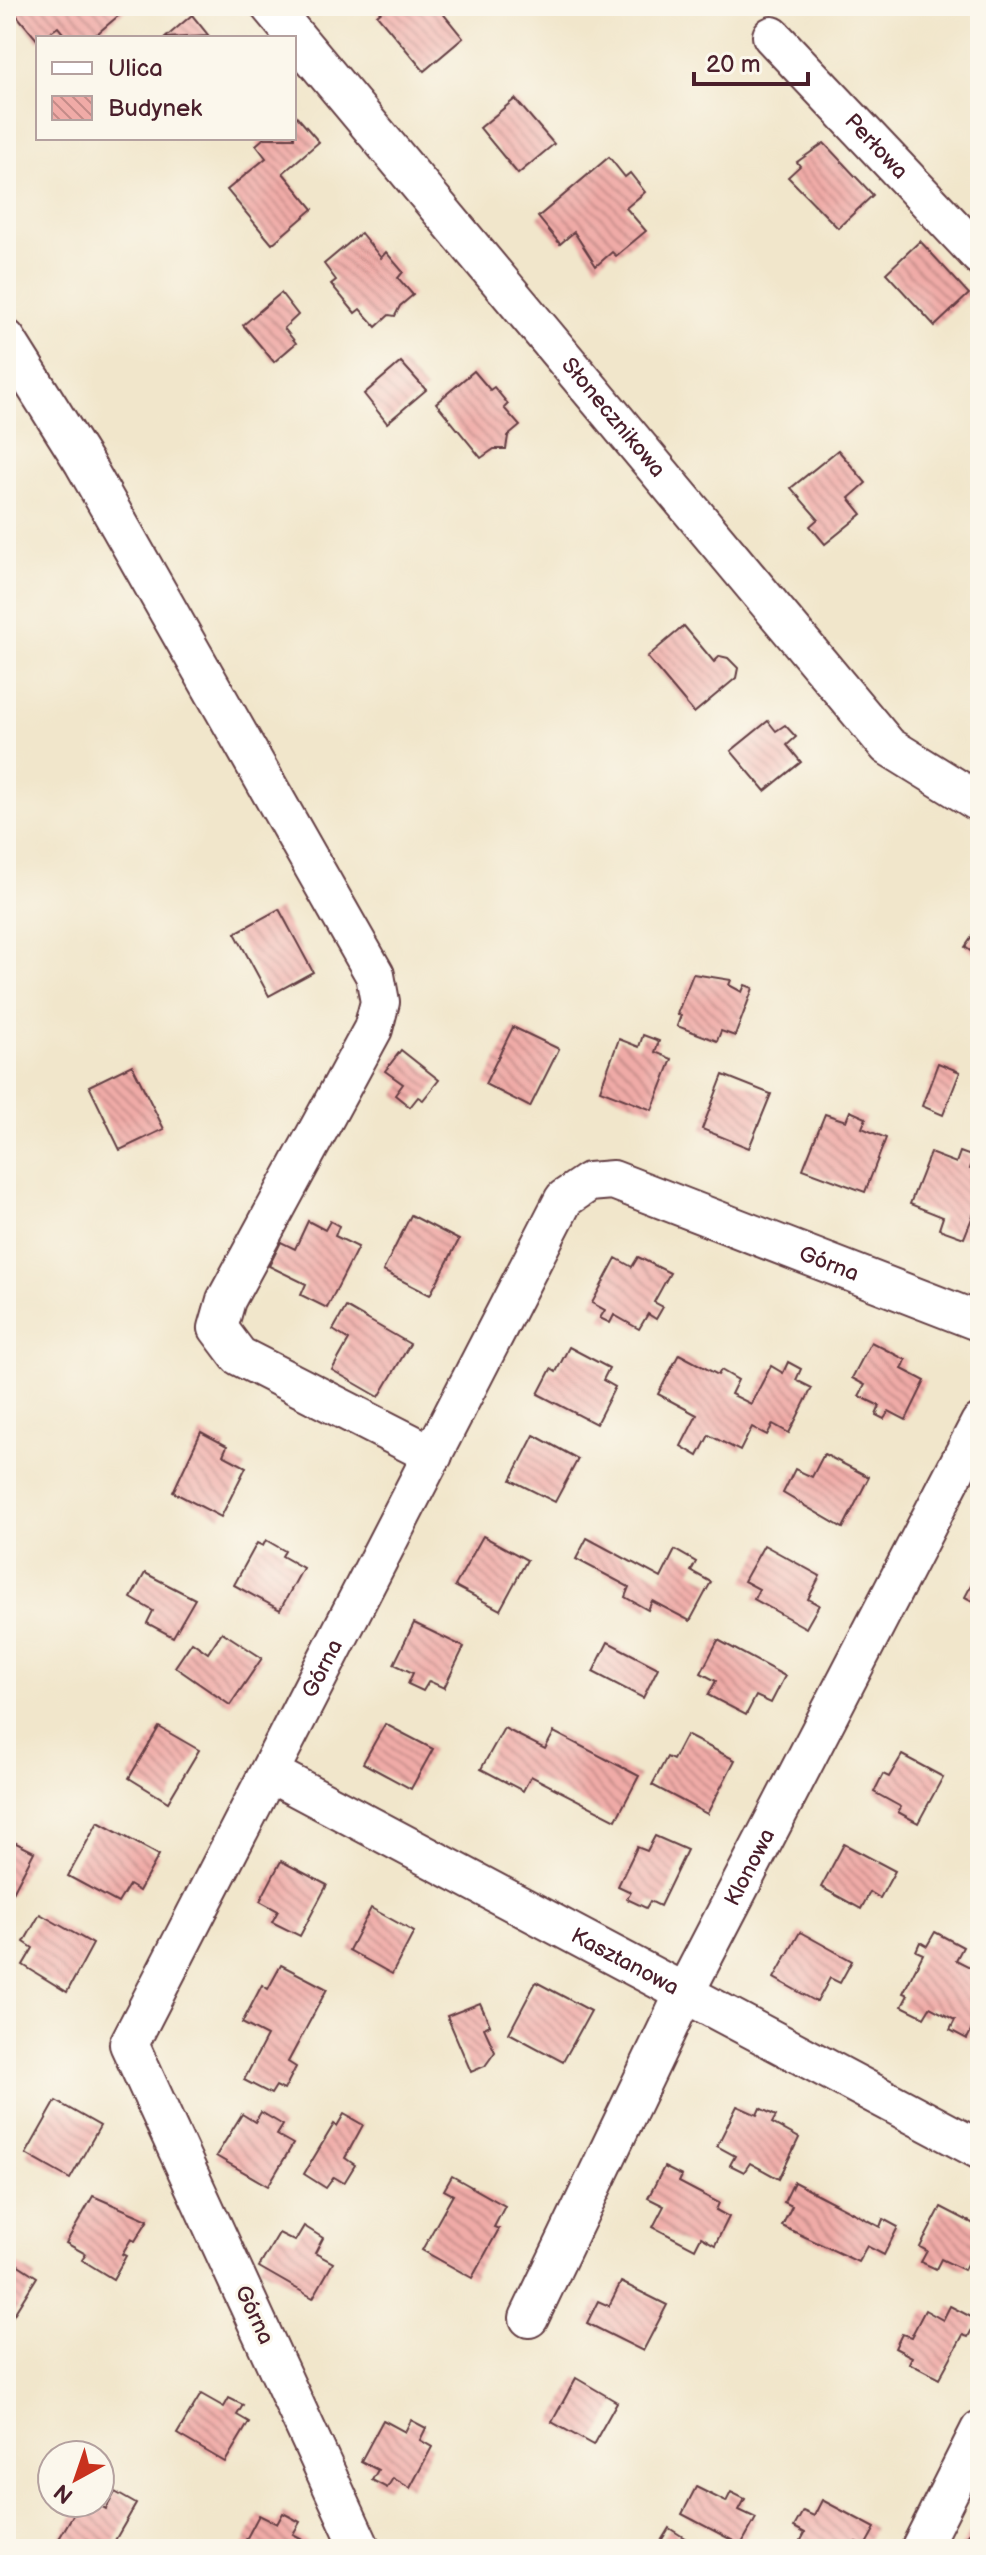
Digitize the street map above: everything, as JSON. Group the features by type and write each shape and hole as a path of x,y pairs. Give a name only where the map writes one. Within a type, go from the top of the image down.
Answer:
{"street":[{"name":"Słonecznikowa","path":"270,6 295,36"},
{"name":"Perłowa","path":"772,36 980,256"},
{"name":"Słonecznikowa","path":"296,37 888,746 980,803"},
{"path":"6,339 84,463 375,975 380,1002 373,1029 226,1300 218,1328 239,1356 433,1455"},
{"name":"Górna","path":"361,2549 129,2044 564,1199 589,1182 613,1180 980,1322"},
{"name":"Klonowa","path":"529,2318 685,1992 980,1423"},
{"name":"Kasztanowa","path":"270,1773 980,2150"},
{"path":"920,2549 980,2430"}],"building":[{"path":"18,6 130,6 94,36 65,36 58,27 36,39 13,11"},
{"path":"388,6 437,6 463,38 424,71 377,15"},
{"path":"192,15 209,36 167,36"},
{"path":"515,99 554,144 518,174 480,128"},
{"path":"296,115 319,142 283,173 313,209 272,244 227,190 266,158 256,145 262,140 296,140"},
{"path":"824,143 873,195 838,228 788,177 800,166 797,162"},
{"path":"609,157 625,177 630,173 645,192 626,208 646,231 616,256 612,252 596,266 574,232 560,244 538,217"},
{"path":"361,233 381,258 386,252 403,272 398,278 413,295 400,306 395,316 389,315 376,327 360,309 355,313 331,284 336,280 324,264"},
{"path":"920,241 969,294 935,326 886,273"},
{"path":"281,293 298,315 284,328 296,343 274,362 243,325"},
{"path":"401,362 426,390 387,423 364,394"},
{"path":"474,371 490,390 494,387 508,404 504,408 520,426 508,436 506,449 494,449 481,458 436,403"},
{"path":"838,450 866,483 849,498 862,514 825,544 810,526 818,519 791,488"},
{"path":"684,626 714,662 720,656 728,658 738,668 736,678 694,713 647,657"},
{"path":"768,721 776,731 785,725 796,737 787,745 801,762 765,791 731,751"},
{"path":"279,909 313,972 269,996 235,933"},
{"path":"980,925 980,958 965,947"},
{"path":"693,974 731,980 729,985 742,992 745,985 753,988 735,1036 721,1031 717,1041 677,1026 681,1015 677,1014"},
{"path":"513,1027 559,1049 530,1107 485,1084"},
{"path":"643,1035 659,1041 655,1052 672,1059 652,1110 600,1090 619,1039 639,1047"},
{"path":"401,1050 439,1080 423,1100 418,1097 410,1107 395,1095 403,1084 385,1071"},
{"path":"938,1063 960,1072 943,1115 922,1106"},
{"path":"132,1065 164,1129 120,1150 89,1086"},
{"path":"723,1075 771,1094 749,1148 702,1129"},
{"path":"850,1111 866,1118 862,1128 886,1138 865,1192 803,1169 825,1114 846,1121"},
{"path":"960,1152 974,1157 970,1169 980,1173 980,1198 964,1238 939,1229 943,1217 910,1204 930,1153 956,1163"},
{"path":"411,1215 459,1240 430,1295 383,1271"},
{"path":"308,1221 325,1230 330,1221 339,1226 335,1236 358,1247 327,1308 301,1295 306,1284 269,1266 281,1242 295,1249"},
{"path":"638,1257 670,1273 654,1302 663,1307 656,1319 648,1314 639,1329 614,1315 610,1323 600,1318 605,1310 592,1303 616,1258 632,1267"},
{"path":"346,1307 410,1344 379,1397 332,1370 349,1340 333,1330"},
{"path":"871,1342 906,1360 902,1369 925,1381 906,1420 889,1411 884,1419 876,1415 880,1406 859,1396 865,1385 852,1378"},
{"path":"569,1347 609,1368 603,1380 615,1387 596,1424 538,1394 551,1369 556,1372"},
{"path":"679,1354 718,1375 721,1370 738,1380 731,1394 751,1404 771,1366 783,1373 788,1362 801,1369 796,1380 812,1388 789,1433 773,1424 767,1435 752,1427 740,1451 709,1435 698,1456 681,1446 697,1415 658,1394"},
{"path":"201,1432 227,1446 223,1455 246,1467 221,1517 173,1492"},
{"path":"534,1435 578,1459 555,1502 511,1480"},
{"path":"824,1454 869,1477 843,1528 783,1493 795,1469 812,1477"},
{"path":"483,1536 527,1560 500,1610 455,1586"},
{"path":"587,1538 661,1578 675,1550 696,1562 691,1571 711,1582 690,1621 652,1601 648,1610 625,1597 629,1587 576,1559"},
{"path":"266,1540 285,1551 282,1556 303,1568 280,1610 234,1585 257,1543 263,1546"},
{"path":"764,1545 820,1576 808,1599 819,1605 806,1628 754,1599 759,1589 744,1581"},
{"path":"980,1569 980,1605 965,1597"},
{"path":"145,1573 195,1599 173,1637 147,1623 153,1611 131,1598"},
{"path":"414,1623 464,1647 444,1688 429,1681 423,1691 408,1684 413,1673 394,1664"},
{"path":"222,1632 262,1658 230,1705 175,1667 192,1642 208,1653"},
{"path":"718,1640 785,1676 771,1703 756,1696 746,1715 708,1695 716,1681 701,1673"},
{"path":"608,1642 658,1668 643,1698 593,1672"},
{"path":"385,1724 433,1749 411,1789 363,1763"},
{"path":"159,1727 199,1750 168,1802 129,1778"},
{"path":"504,1728 545,1749 554,1732 639,1776 616,1820 531,1776 523,1791 481,1769"},
{"path":"686,1735 735,1760 707,1814 652,1785 667,1757 673,1760"},
{"path":"902,1755 943,1777 918,1823 898,1812 901,1807 874,1792 883,1774 889,1777"},
{"path":"98,1822 159,1855 139,1891 129,1885 118,1903 68,1876"},
{"path":"655,1836 687,1850 660,1906 650,1901 646,1908 627,1899 631,1892 618,1886 637,1847 647,1851"},
{"path":"6,1838 34,1852 11,1896 6,1893"},
{"path":"844,1844 895,1871 880,1898 870,1892 861,1909 821,1887"},
{"path":"281,1861 327,1885 300,1936 272,1922 278,1911 260,1901"},
{"path":"371,1908 414,1932 392,1974 349,1950"},
{"path":"40,1914 93,1944 67,1992 23,1965 33,1948 24,1942"},
{"path":"800,1932 852,1961 840,1983 830,1978 817,2002 774,1978"},
{"path":"935,1932 963,1947 956,1960 980,1972 980,2033 972,2029 967,2039 950,2030 955,2020 930,2007 924,2017 902,2006 908,1995 903,1993 923,1954 916,1951 920,1942 927,1946"},
{"path":"281,1965 327,1989 288,2062 296,2067 284,2090 276,2086 271,2094 244,2080 267,2036 242,2023 262,1985 268,1989"},
{"path":"536,1982 591,2011 563,2062 509,2033"},
{"path":"480,2003 490,2025 484,2028 495,2052 485,2066 471,2072 447,2016"},
{"path":"56,2101 100,2126 70,2179 26,2154"},
{"path":"737,2106 757,2115 760,2108 776,2116 772,2123 799,2138 779,2179 750,2163 744,2172 730,2165 735,2156 717,2146"},
{"path":"261,2112 283,2125 277,2135 293,2144 268,2186 216,2156 242,2114 255,2122"},
{"path":"344,2114 363,2125 345,2158 355,2165 344,2183 334,2177 326,2188 304,2174 334,2124 337,2126"},
{"path":"664,2167 682,2176 679,2182 719,2203 716,2210 729,2217 715,2245 701,2237 695,2249 653,2227 664,2206 648,2198"},
{"path":"452,2176 505,2206 494,2227 499,2229 472,2278 422,2250 453,2195 444,2190"},
{"path":"794,2182 880,2227 883,2219 898,2227 884,2255 867,2246 858,2262 782,2226 792,2206 784,2202"},
{"path":"93,2196 148,2220 135,2241 131,2239 122,2254 126,2256 113,2279 82,2260 86,2254 66,2243"},
{"path":"941,2207 980,2227 980,2260 970,2258 964,2270 941,2259 936,2269 921,2262 927,2251 920,2247"},
{"path":"304,2226 323,2238 315,2253 333,2263 313,2298 259,2267 279,2233 295,2241"},
{"path":"6,2257 37,2277 6,2327"},
{"path":"621,2282 667,2305 643,2351 587,2323 598,2301 609,2306"},
{"path":"950,2306 977,2320 968,2337 963,2335 939,2379 909,2363 912,2357 895,2348 902,2334 911,2337 925,2310 943,2320"},
{"path":"576,2378 617,2402 593,2445 552,2422"},
{"path":"201,2394 224,2407 229,2398 243,2405 237,2415 249,2422 225,2462 177,2434"},
{"path":"383,2420 405,2432 411,2420 426,2428 420,2440 432,2447 410,2488 393,2478 387,2488 372,2480 378,2470 361,2461"},
{"path":"696,2487 726,2502 731,2492 745,2499 739,2510 756,2518 741,2545 682,2514"},
{"path":"116,2493 136,2504 110,2549 102,2549 88,2540 82,2549 53,2549 71,2519 116,2519"},
{"path":"822,2500 875,2528 865,2546 856,2542 852,2549 808,2549 799,2544 805,2533 794,2527 803,2511 814,2516"},
{"path":"283,2513 300,2522 293,2534 308,2542 305,2549 241,2549 259,2515 277,2524"},
{"path":"669,2528 694,2544 691,2549 656,2549"},
{"path":"969,2533 980,2539 980,2549 960,2549"}]}
